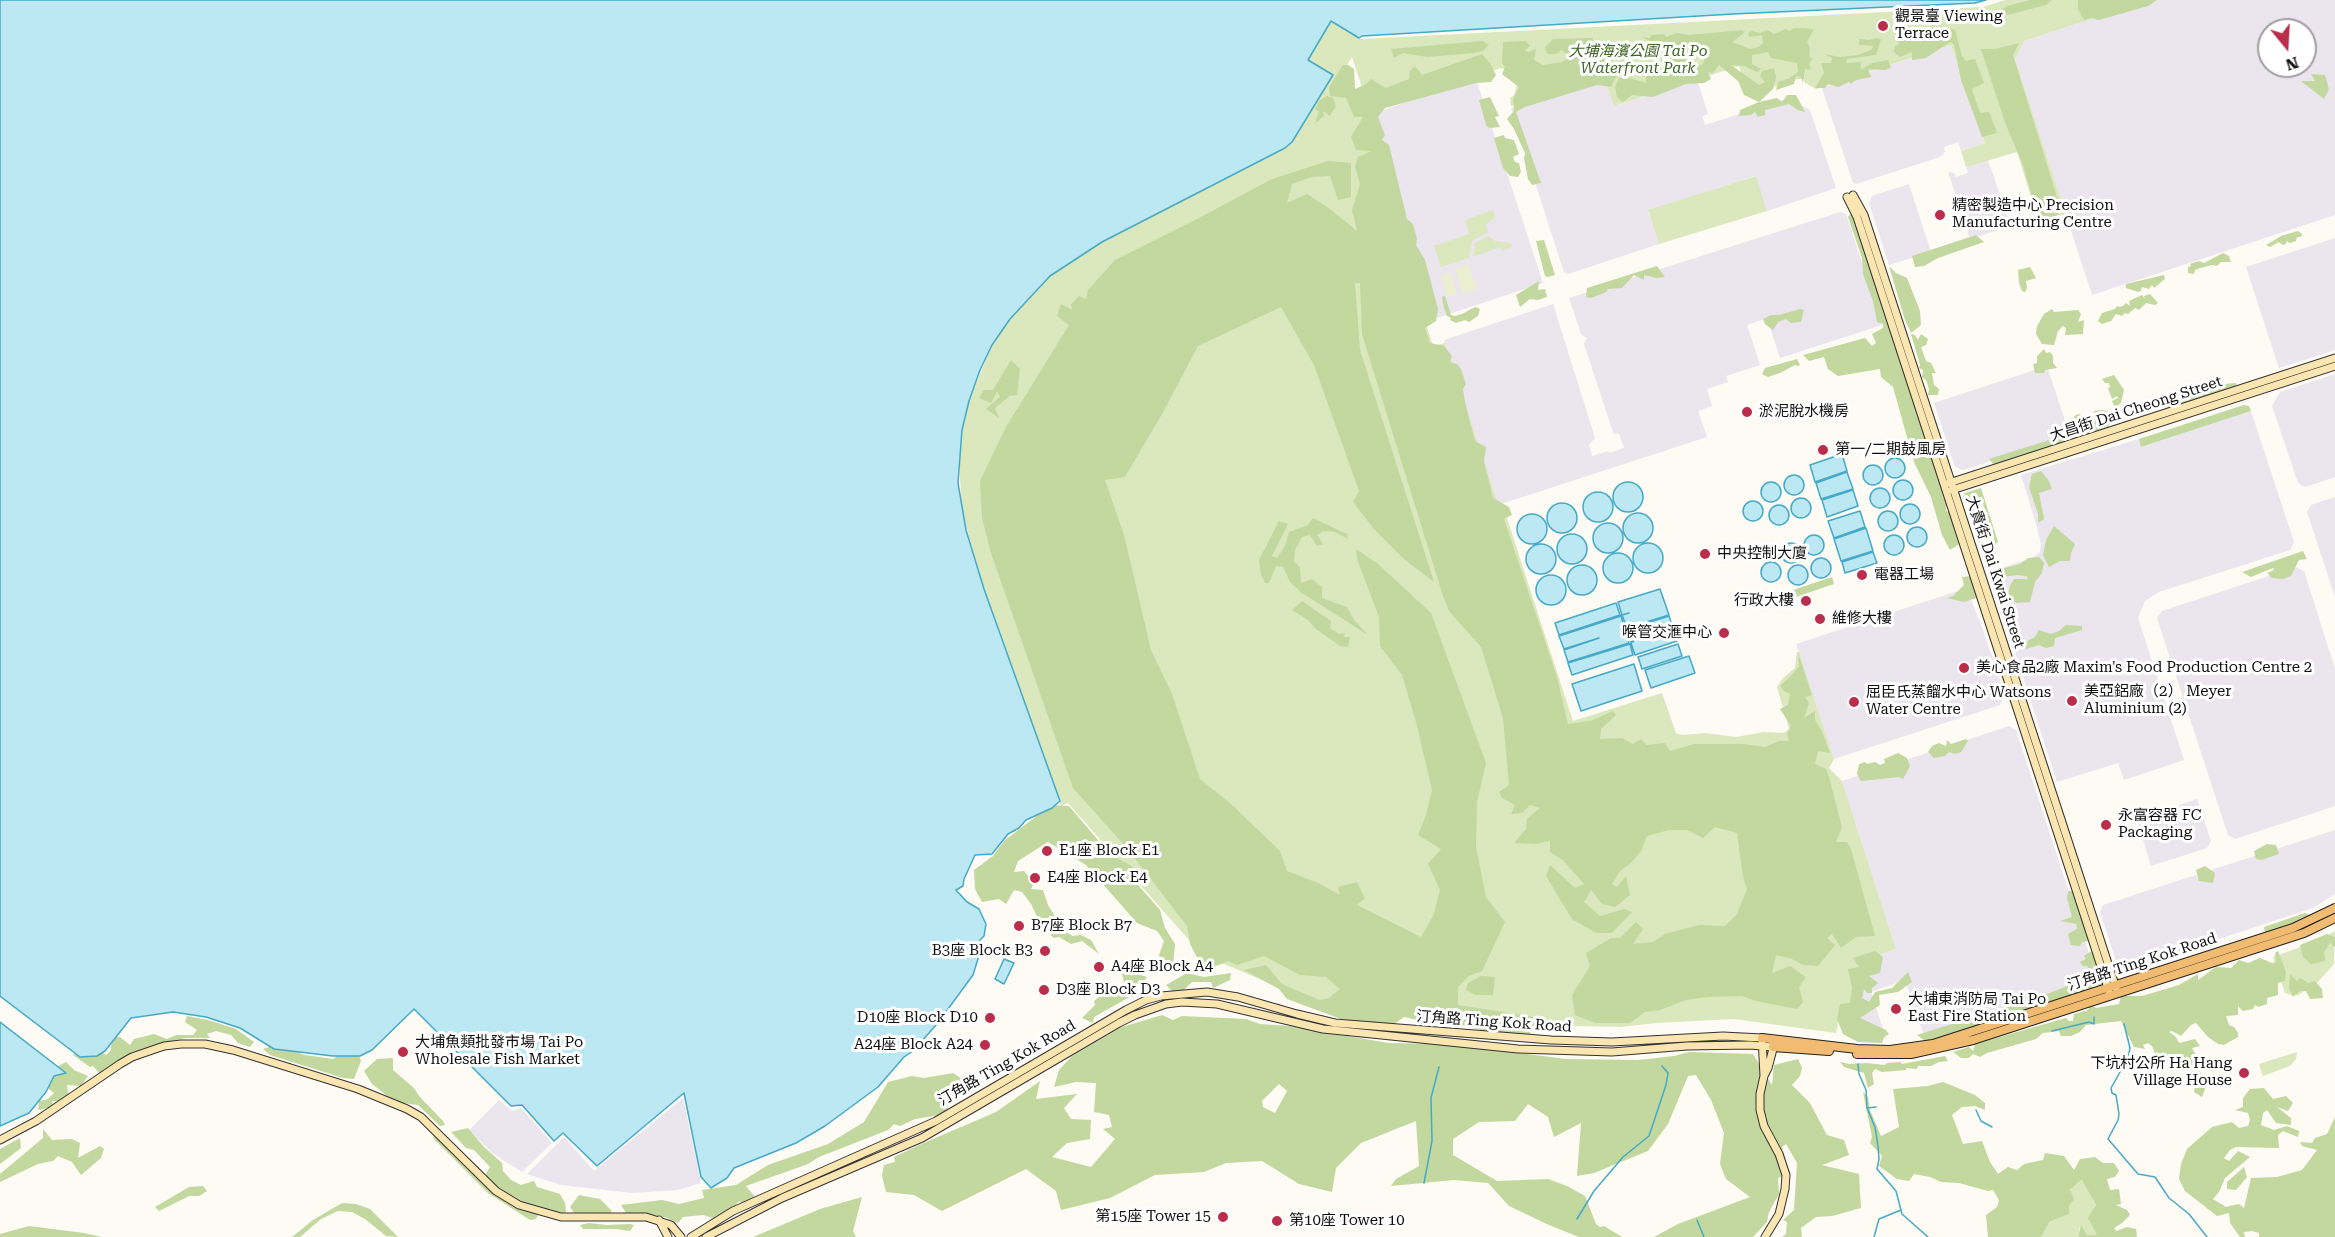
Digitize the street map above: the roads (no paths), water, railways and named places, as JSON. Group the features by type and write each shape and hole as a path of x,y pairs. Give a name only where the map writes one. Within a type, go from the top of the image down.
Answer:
{"main road":[{"name":"汀角路 Ting Kok Road","path":"2113,990 2293,928 2335,908"},
{"name":"汀角路 Ting Kok Road","path":"1762,1042 1857,1049 1910,1048 1954,1038 2304,933 2335,918"}],"street":[{"name":"大貴街 Dai Kwai Street","path":"1850,196 1864,215 1949,487 2113,990"},
{"name":"大昌街 Dai Cheong Street","path":"1949,487 2335,358"},
{"name":"大昌街 Dai Cheong Street","path":"1949,487 2335,366"},
{"name":"汀角路 Ting Kok Road","path":"691,1237 733,1211 923,1127 1126,1010 1146,1000 1161,996 1207,992 1238,997 1335,1023 1551,1040 1612,1042 1723,1036 1762,1042"},
{"name":"汀角路 Ting Kok Road","path":"706,1237 782,1198 922,1138 1119,1023 1166,1004 1182,1002 1217,1004 1323,1029 1518,1049 1612,1052 1762,1042"},
{"path":"1762,1042 1764,1076"},
{"path":"1765,1237 1781,1208 1786,1176 1779,1154 1764,1126 1761,1110 1760,1095 1774,1043"},
{"path":"0,1140 36,1121 132,1058 164,1046 205,1044 233,1050 348,1086 407,1109 421,1117 496,1191 519,1205 561,1217 646,1217 671,1225 681,1237"},
{"path":"659,1220 668,1237"}],"water":[{"path":"0,0 1986,0 1975,3 1733,14 1362,36 1359,38 1331,21 1308,60 1333,75 1292,142 1285,148 1102,242 1050,276 1010,319 992,345 980,370 962,430 958,483 966,530 984,589 1060,801 1052,808 1026,820 1019,828 1008,834 992,854 975,855 963,886 956,890 967,902 979,909 986,924 984,936 980,940 981,949 973,975 937,1024 913,1051 904,1057 878,1087 825,1126 796,1143 734,1168 727,1178 711,1188 701,1177 684,1093 597,1166 563,1133 554,1141 522,1105 511,1106 414,1009 372,1050 360,1056 333,1056 274,1049 240,1028 206,1017 173,1012 131,1018 105,1051 97,1056 80,1057 0,996"},
{"path":"1842,454 1847,471 1815,482 1810,465"},
{"path":"1891,458 1899,458 1905,464 1905,472 1899,478 1891,478 1885,472 1885,464"},
{"path":"1869,465 1877,465 1883,471 1883,479 1877,485 1869,485 1863,479 1863,471"},
{"path":"1847,472 1853,489 1821,499 1816,483"},
{"path":"1794,475 1801,478 1804,485 1801,492 1794,495 1787,492 1784,485 1787,478"},
{"path":"1899,480 1907,480 1913,486 1913,494 1907,500 1899,500 1893,494 1893,486"},
{"path":"1628,482 1634,483 1642,491 1642,503 1634,511 1628,512 1622,511 1614,503 1613,497 1614,491 1622,483"},
{"path":"1771,482 1778,485 1781,492 1778,499 1771,502 1764,499 1761,492 1764,485"},
{"path":"1876,488 1884,488 1890,494 1890,502 1884,508 1876,508 1870,502 1870,494"},
{"path":"1853,490 1858,506 1827,517 1822,500"},
{"path":"1598,492 1604,493 1612,501 1612,513 1604,521 1598,522 1592,521 1584,513 1583,507 1584,501 1592,493"},
{"path":"1801,498 1808,501 1811,508 1808,515 1801,518 1794,515 1791,508 1794,501"},
{"path":"1753,501 1760,504 1763,511 1760,518 1753,521 1746,518 1743,511 1746,504"},
{"path":"1562,503 1568,504 1576,512 1576,524 1568,532 1562,533 1556,532 1548,524 1547,518 1548,512 1556,504"},
{"path":"1906,504 1914,504 1920,510 1920,518 1914,524 1906,524 1900,518 1900,510"},
{"path":"1779,505 1786,508 1789,515 1786,522 1779,525 1772,522 1769,515 1772,508"},
{"path":"1860,511 1865,527 1834,538 1828,521"},
{"path":"1884,511 1892,511 1898,517 1898,525 1892,531 1884,531 1878,525 1878,517"},
{"path":"1638,513 1644,514 1652,522 1652,534 1644,542 1638,543 1632,542 1624,534 1623,528 1624,522 1632,514"},
{"path":"1532,514 1538,515 1546,523 1546,535 1538,543 1532,544 1526,543 1518,535 1517,529 1518,523 1526,515"},
{"path":"1608,523 1614,524 1622,532 1622,544 1614,552 1608,553 1602,552 1594,544 1593,538 1594,532 1602,524"},
{"path":"1913,527 1921,527 1927,533 1927,541 1921,547 1913,547 1907,541 1907,533"},
{"path":"1866,528 1873,551 1841,561 1834,539"},
{"path":"1572,534 1578,535 1586,543 1586,555 1578,563 1572,564 1566,563 1558,555 1557,549 1558,543 1566,535"},
{"path":"1814,535 1821,538 1824,545 1821,552 1814,555 1807,552 1804,545 1807,538"},
{"path":"1890,535 1898,535 1904,541 1904,549 1898,555 1890,555 1884,549 1884,541"},
{"path":"1648,543 1654,544 1662,552 1662,564 1654,572 1648,573 1642,572 1634,564 1633,558 1634,552 1642,544"},
{"path":"1791,543 1798,546 1801,553 1798,560 1791,563 1784,560 1781,553 1784,546"},
{"path":"1541,544 1547,545 1555,553 1555,565 1547,573 1541,574 1535,573 1527,565 1526,559 1527,553 1535,545"},
{"path":"1873,552 1877,563 1845,573 1842,562"},
{"path":"1618,553 1624,554 1632,562 1632,574 1624,582 1618,583 1612,582 1604,574 1603,568 1604,562 1612,554"},
{"path":"1821,558 1828,561 1831,568 1828,575 1821,578 1814,575 1811,568 1814,561"},
{"path":"1771,562 1778,565 1781,572 1778,579 1771,582 1764,579 1761,572 1764,565"},
{"path":"1582,565 1588,566 1596,574 1596,586 1588,594 1582,595 1576,594 1568,586 1567,580 1568,574 1576,566"},
{"path":"1798,565 1805,568 1808,575 1805,582 1798,585 1791,582 1788,575 1791,568"},
{"path":"1551,575 1557,576 1565,584 1565,596 1557,604 1551,605 1545,604 1537,596 1536,590 1537,584 1545,576"},
{"path":"1660,589 1669,615 1627,628 1618,602"},
{"path":"1616,603 1620,615 1559,635 1555,623"},
{"path":"1621,616 1629,643 1568,662 1564,650 1599,638 1564,649 1559,636"},
{"path":"1669,616 1677,641 1635,655 1631,643 1634,641 1631,642 1627,629"},
{"path":"1630,644 1633,655 1572,675 1568,663"},
{"path":"1678,644 1682,656 1642,669 1638,657"},
{"path":"1689,656 1695,673 1651,688 1645,670"},
{"path":"1634,664 1642,691 1581,711 1572,684"},
{"path":"1004,959 1014,963 1004,984 995,979"},
{"path":"0,1022 66,1073 54,1076 46,1092 29,1113 0,1126"}],"waterway":[{"path":"2052,1031 2089,1022 2094,1024 2094,1017"},
{"path":"2124,1024 2130,1048 2128,1058 2111,1088 2112,1093 2116,1095 2119,1114 2108,1139 2138,1174 2155,1177 2169,1198 2189,1214 2207,1237"},
{"path":"1858,1064 1859,1074 1866,1090 1867,1108 1876,1107"},
{"path":"1577,1219 1594,1191 1623,1157 1649,1136 1666,1085 1668,1073 1662,1066"},
{"path":"1424,1183 1432,1141 1431,1098 1439,1067"},
{"path":"1867,1108 1875,1127 1879,1159 1877,1169 1896,1191 1902,1214 1928,1237"},
{"path":"1976,1110 1981,1121 1992,1127"},
{"path":"1874,1237 1879,1219 1901,1210"},
{"path":"1697,1220 1704,1237"}],"place":[{"name":"觀景臺 Viewing Terrace","path":"1883,26"},
{"name":"精密製造中心 Precision Manufacturing Centre","path":"1940,215"},
{"name":"淤泥脫水機房","path":"1747,412"},
{"name":"第一/二期鼓風房","path":"1823,450"},
{"name":"中央控制大廈","path":"1705,554"},
{"name":"電器工場","path":"1862,575"},
{"name":"行政大樓","path":"1806,601"},
{"name":"維修大樓","path":"1820,619"},
{"name":"喉管交滙中心","path":"1724,633"},
{"name":"美心食品2廠 Maxim's Food Production Centre 2","path":"1964,668"},
{"name":"美亞鋁廠（2） Meyer Aluminium (2)","path":"2072,701"},
{"name":"屈臣氏蒸餾水中心 Watsons Water Centre","path":"1854,702"},
{"name":"永富容器 FC Packaging","path":"2106,825"},
{"name":"E1座 Block E1","path":"1047,851"},
{"name":"E4座 Block E4","path":"1035,878"},
{"name":"B7座 Block B7","path":"1019,926"},
{"name":"B3座 Block B3","path":"1045,951"},
{"name":"A4座 Block A4","path":"1099,967"},
{"name":"D3座 Block D3","path":"1044,990"},
{"name":"大埔東消防局 Tai Po East Fire Station","path":"1896,1009"},
{"name":"D10座 Block D10","path":"990,1018"},
{"name":"A24座 Block A24","path":"985,1045"},
{"name":"大埔魚類批發市場 Tai Po Wholesale Fish Market","path":"403,1052"},
{"name":"下坑村公所 Ha Hang Village House","path":"2244,1073"},
{"name":"第15座 Tower 15","path":"1223,1217"},
{"name":"第10座 Tower 10","path":"1277,1221"}],"park label":[{"name":"大埔海濱公園 Tai Po Waterfront Park","path":"1638,60"}]}
